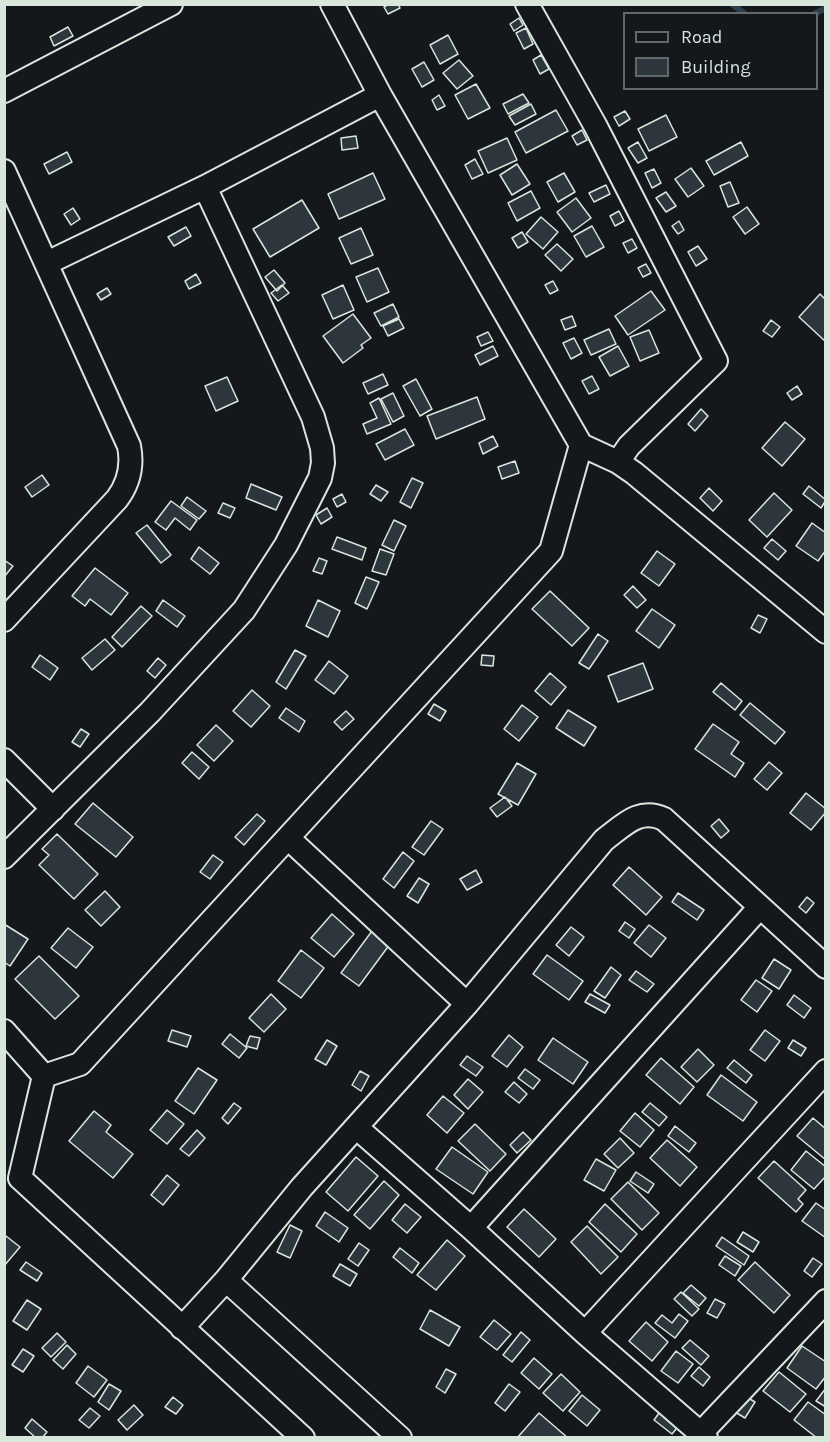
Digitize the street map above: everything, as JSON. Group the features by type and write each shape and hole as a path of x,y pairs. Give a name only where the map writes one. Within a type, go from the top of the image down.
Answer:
{"street":[{"path":"4,91 131,13 171,4"},
{"path":"332,4 380,95 581,445 618,462 657,491 825,632"},
{"path":"527,4 595,125 716,362 629,446 618,462"},
{"path":"47,263 205,187 380,95"},
{"path":"4,171 129,446 131,462 125,487 117,499 4,620"},
{"path":"4,857 150,712 244,610 286,545 320,478 323,463 322,448 313,417 205,187"},
{"path":"44,1076 80,1064 551,551 581,445"},
{"path":"4,760 53,809"},
{"path":"182,1328 226,1280 302,1187 467,1004 604,840 638,815 651,814 664,819 825,967"},
{"path":"288,838 467,1004"},
{"path":"471,1228 760,907"},
{"path":"4,1031 44,1076"},
{"path":"585,1333 825,1071"},
{"path":"44,1076 20,1178 303,1437"},
{"path":"356,1127 471,1228 585,1333 704,1435 825,1301"},
{"path":"226,1280 400,1437"}],"building":[{"path":"389,4 398,4 400,8 388,14 384,7"},
{"path":"519,18 523,25 514,31 510,24"},
{"path":"68,27 73,36 54,46 50,37"},
{"path":"526,28 533,44 524,49 516,33"},
{"path":"448,35 458,54 440,64 430,45"},
{"path":"541,55 549,69 540,74 533,60"},
{"path":"459,60 473,76 457,89 443,73"},
{"path":"424,62 434,80 422,87 412,69"},
{"path":"476,84 490,108 468,119 455,95"},
{"path":"523,94 529,103 508,114 503,104"},
{"path":"439,95 445,106 437,110 432,100"},
{"path":"531,104 536,114 515,125 509,116"},
{"path":"556,110 568,131 526,153 515,132"},
{"path":"625,111 630,119 619,126 614,117"},
{"path":"666,115 677,137 649,151 638,129"},
{"path":"582,130 587,140 577,145 572,136"},
{"path":"356,136 358,148 342,150 341,138"},
{"path":"507,138 517,160 488,173 478,151"},
{"path":"638,142 647,158 638,163 628,148"},
{"path":"741,142 748,156 714,175 706,161"},
{"path":"67,152 72,162 49,174 44,164"},
{"path":"475,159 483,174 472,179 465,165"},
{"path":"517,164 530,184 512,195 500,175"},
{"path":"691,168 704,186 688,197 675,179"},
{"path":"654,169 661,183 652,188 645,173"},
{"path":"373,173 385,199 339,219 328,194"},
{"path":"564,173 575,192 558,202 547,182"},
{"path":"730,182 739,203 728,207 720,186"},
{"path":"606,185 610,194 594,202 589,193"},
{"path":"531,191 540,208 517,221 508,203"},
{"path":"666,192 676,206 666,212 656,198"},
{"path":"576,198 591,218 572,232 557,212"},
{"path":"302,200 319,228 270,257 253,229"},
{"path":"747,207 759,224 745,234 733,217"},
{"path":"73,208 80,219 71,225 64,214"},
{"path":"619,211 624,221 615,226 610,216"},
{"path":"541,217 558,232 543,249 526,234"},
{"path":"679,221 684,230 678,234 672,226"},
{"path":"592,226 604,247 586,257 574,236"},
{"path":"186,227 191,236 174,246 168,237"},
{"path":"361,228 373,255 351,264 339,238"},
{"path":"522,232 528,242 518,248 512,238"},
{"path":"632,239 637,248 628,253 623,243"},
{"path":"557,244 573,259 561,271 545,255"},
{"path":"698,246 707,259 696,266 688,252"},
{"path":"646,264 651,273 643,277 638,268"},
{"path":"378,268 389,292 367,302 356,277"},
{"path":"274,270 285,283 277,291 265,277"},
{"path":"196,274 201,283 189,289 185,281"},
{"path":"553,281 558,290 550,294 545,285"},
{"path":"282,285 289,293 278,301 271,293"},
{"path":"343,285 354,310 333,319 322,295"},
{"path":"107,288 111,294 101,300 97,294"},
{"path":"651,291 665,310 628,335 615,316"},
{"path":"820,294 826,300 826,342 799,317"},
{"path":"393,304 399,317 381,326 374,313"},
{"path":"353,314 371,338 361,345 363,348 343,363 323,336"},
{"path":"572,316 576,326 565,330 561,320"},
{"path":"399,319 404,328 388,336 383,326"},
{"path":"771,320 780,327 772,337 763,331"},
{"path":"609,329 616,344 591,355 584,340"},
{"path":"649,330 659,353 640,361 630,337"},
{"path":"488,332 493,341 481,346 477,337"},
{"path":"574,338 582,353 571,359 563,343"},
{"path":"493,346 498,356 480,365 475,355"},
{"path":"618,346 629,366 610,376 599,357"},
{"path":"383,374 388,385 368,394 363,383"},
{"path":"592,376 599,389 589,394 582,381"},
{"path":"227,377 238,401 216,411 205,386"},
{"path":"416,379 432,409 420,416 403,386"},
{"path":"797,386 802,394 792,400 787,393"},
{"path":"393,393 404,416 393,422 381,399"},
{"path":"477,397 485,419 436,439 427,416"},
{"path":"379,398 391,424 367,434 363,424 377,418 370,403"},
{"path":"701,409 708,416 695,431 688,424"},
{"path":"785,422 805,439 782,466 762,448"},
{"path":"405,429 414,445 385,460 376,444"},
{"path":"493,436 498,446 483,454 479,443"},
{"path":"515,461 519,473 502,479 498,467"},
{"path":"42,475 49,485 32,497 25,487"},
{"path":"412,478 423,483 411,508 400,502"},
{"path":"251,484 282,497 276,510 246,498"},
{"path":"376,485 388,492 381,501 370,494"},
{"path":"809,486 826,500 821,508 803,494"},
{"path":"709,488 722,501 713,511 700,498"},
{"path":"774,493 792,510 767,537 749,520"},
{"path":"342,494 346,502 337,507 333,499"},
{"path":"187,497 206,511 199,519 181,506"},
{"path":"171,501 197,520 190,530 175,518 166,530 155,522"},
{"path":"223,503 235,508 230,518 218,513"},
{"path":"327,508 332,517 321,524 316,515"},
{"path":"394,520 406,526 394,551 382,545"},
{"path":"812,523 826,533 826,550 818,561 796,546"},
{"path":"147,525 171,555 161,563 136,533"},
{"path":"337,537 366,548 362,560 332,549"},
{"path":"772,539 786,551 778,560 764,548"},
{"path":"199,547 219,563 210,574 191,559"},
{"path":"380,549 394,554 386,575 372,571"},
{"path":"657,551 675,564 659,586 641,573"},
{"path":"319,558 327,561 322,574 313,571"},
{"path":"4,560 13,566 4,577"},
{"path":"95,568 128,593 111,615 90,599 85,606 72,596"},
{"path":"366,577 379,582 367,609 355,603"},
{"path":"633,586 646,600 637,608 624,595"},
{"path":"550,591 589,628 572,646 532,609"},
{"path":"163,600 185,616 177,627 156,611"},
{"path":"318,600 340,611 328,637 306,626"},
{"path":"141,606 152,616 122,647 112,637"},
{"path":"652,609 675,625 659,648 636,631"},
{"path":"758,615 767,619 760,633 751,628"},
{"path":"598,634 608,641 589,669 579,663"},
{"path":"105,639 115,650 92,670 82,658"},
{"path":"295,650 306,656 286,689 276,682"},
{"path":"40,655 58,668 50,680 32,667"},
{"path":"482,655 494,656 493,666 481,665"},
{"path":"158,658 166,665 155,678 147,671"},
{"path":"329,661 348,676 334,694 315,680"},
{"path":"643,663 653,689 618,702 608,676"},
{"path":"550,673 566,687 551,705 535,691"},
{"path":"721,683 742,701 735,710 713,692"},
{"path":"252,690 270,706 251,727 233,711"},
{"path":"750,703 785,732 775,744 740,715"},
{"path":"434,704 446,711 440,721 428,714"},
{"path":"522,705 538,717 519,741 504,729"},
{"path":"286,708 305,721 299,732 279,718"},
{"path":"568,710 596,727 584,746 556,728"},
{"path":"346,711 354,719 342,730 334,722"},
{"path":"713,724 739,742 731,754 744,763 735,777 695,749"},
{"path":"216,725 233,741 214,761 197,745"},
{"path":"81,729 89,734 80,747 72,742"},
{"path":"192,752 209,767 199,779 182,763"},
{"path":"769,762 782,773 767,790 754,779"},
{"path":"517,763 536,774 518,805 498,794"},
{"path":"806,793 826,809 811,830 790,813"},
{"path":"505,797 512,806 497,817 490,808"},
{"path":"93,803 133,837 116,857 75,824"},
{"path":"257,814 265,821 244,845 235,837"},
{"path":"719,819 729,831 721,838 711,826"},
{"path":"431,821 443,829 424,855 412,847"},
{"path":"57,834 98,874 74,899 39,865 49,855 42,849"},
{"path":"403,852 414,861 394,888 383,879"},
{"path":"213,855 223,862 210,879 200,872"},
{"path":"629,867 662,897 646,915 613,885"},
{"path":"476,870 482,882 467,890 460,879"},
{"path":"419,878 429,884 418,903 407,896"},
{"path":"105,891 120,907 101,926 85,910"},
{"path":"678,893 704,910 697,920 672,902"},
{"path":"807,897 814,903 806,913 799,907"},
{"path":"332,914 354,934 334,957 311,938"},
{"path":"625,922 635,929 629,938 619,931"},
{"path":"4,924 28,939 10,966 4,962"},
{"path":"649,925 666,938 651,957 634,943"},
{"path":"571,927 584,937 569,956 556,945"},
{"path":"68,928 93,947 76,968 51,948"},
{"path":"372,931 390,944 359,986 341,973"},
{"path":"301,950 324,968 301,998 278,981"},
{"path":"547,955 583,981 569,1000 533,974"},
{"path":"39,956 79,996 55,1019 15,979"},
{"path":"774,959 791,970 779,989 762,978"},
{"path":"611,967 621,975 605,998 594,991"},
{"path":"636,971 654,984 647,992 629,980"},
{"path":"756,980 772,991 757,1012 741,1000"},
{"path":"271,994 286,1009 264,1032 249,1018"},
{"path":"590,994 610,1005 605,1013 585,1002"},
{"path":"794,995 811,1008 804,1018 787,1005"},
{"path":"172,1030 191,1036 187,1047 168,1041"},
{"path":"765,1030 780,1041 765,1061 750,1050"},
{"path":"230,1034 247,1048 239,1058 222,1044"},
{"path":"509,1035 523,1047 507,1067 492,1056"},
{"path":"250,1036 260,1038 257,1049 246,1046"},
{"path":"553,1038 588,1062 573,1084 538,1060"},
{"path":"327,1040 337,1046 326,1065 315,1059"},
{"path":"793,1040 806,1048 801,1056 788,1048"},
{"path":"698,1049 714,1065 697,1082 681,1067"},
{"path":"467,1056 483,1067 476,1076 460,1065"},
{"path":"661,1058 694,1087 680,1104 646,1075"},
{"path":"734,1060 752,1075 746,1083 727,1068"},
{"path":"198,1068 217,1080 194,1114 175,1101"},
{"path":"525,1069 540,1080 533,1089 518,1078"},
{"path":"360,1071 369,1076 361,1091 352,1085"},
{"path":"721,1075 757,1102 743,1121 707,1095"},
{"path":"468,1079 483,1092 468,1109 454,1095"},
{"path":"514,1082 527,1094 519,1103 505,1092"},
{"path":"443,1096 464,1113 447,1133 427,1115"},
{"path":"234,1103 241,1108 228,1124 222,1118"},
{"path":"650,1103 667,1117 659,1126 642,1112"},
{"path":"167,1110 184,1124 167,1144 150,1130"},
{"path":"94,1111 111,1125 106,1132 133,1154 113,1178 69,1141"},
{"path":"635,1113 654,1130 640,1147 620,1131"},
{"path":"813,1118 826,1129 826,1160 797,1136"},
{"path":"475,1124 506,1154 490,1171 458,1141"},
{"path":"675,1126 696,1143 689,1152 668,1136"},
{"path":"197,1130 205,1138 189,1156 180,1149"},
{"path":"523,1132 531,1140 517,1153 510,1145"},
{"path":"620,1138 634,1153 618,1168 604,1154"},
{"path":"667,1140 697,1167 680,1186 650,1158"},
{"path":"452,1147 488,1172 473,1194 436,1169"},
{"path":"806,1151 826,1167 826,1176 814,1189 791,1170"},
{"path":"356,1157 378,1176 348,1211 326,1192"},
{"path":"596,1159 616,1170 604,1191 584,1180"},
{"path":"774,1161 806,1190 798,1199 803,1204 796,1212 758,1178"},
{"path":"636,1172 654,1184 648,1193 630,1181"},
{"path":"167,1175 179,1185 163,1205 151,1195"},
{"path":"384,1181 399,1195 370,1229 354,1215"},
{"path":"628,1182 659,1213 642,1230 611,1199"},
{"path":"816,1203 826,1210 826,1238 802,1221"},
{"path":"405,1204 421,1217 407,1233 392,1220"},
{"path":"605,1204 637,1234 621,1252 589,1222"},
{"path":"524,1209 556,1239 539,1257 507,1227"},
{"path":"325,1212 348,1228 339,1242 316,1226"},
{"path":"290,1225 302,1231 290,1258 277,1252"},
{"path":"587,1226 618,1257 601,1274 571,1242"},
{"path":"743,1232 759,1242 753,1252 737,1242"},
{"path":"6,1236 20,1247 4,1266 4,1239"},
{"path":"722,1237 749,1256 744,1265 716,1246"},
{"path":"447,1240 465,1256 436,1290 417,1275"},
{"path":"359,1243 369,1250 358,1266 348,1259"},
{"path":"400,1248 419,1263 412,1273 393,1257"},
{"path":"725,1256 741,1266 735,1276 719,1265"},
{"path":"813,1258 822,1264 812,1277 804,1271"},
{"path":"26,1262 42,1273 37,1281 20,1270"},
{"path":"755,1262 790,1295 774,1313 738,1280"},
{"path":"340,1264 357,1274 350,1286 333,1276"},
{"path":"691,1285 706,1298 699,1306 683,1293"},
{"path":"681,1292 699,1309 692,1316 674,1299"},
{"path":"715,1299 725,1304 717,1318 707,1313"},
{"path":"27,1300 41,1309 27,1330 13,1321"},
{"path":"430,1310 460,1327 449,1346 420,1329"},
{"path":"679,1314 688,1321 675,1338 655,1323 662,1315 672,1323"},
{"path":"494,1320 511,1334 497,1350 480,1337"},
{"path":"646,1322 668,1342 652,1361 629,1341"},
{"path":"521,1332 530,1340 512,1362 503,1355"},
{"path":"57,1333 66,1342 51,1357 42,1348"},
{"path":"690,1340 709,1356 701,1365 682,1348"},
{"path":"67,1345 76,1354 63,1369 53,1360"},
{"path":"802,1346 826,1362 826,1376 816,1389 787,1368"},
{"path":"23,1349 34,1356 23,1372 12,1365"},
{"path":"676,1351 693,1364 678,1383 661,1371"},
{"path":"534,1358 552,1374 539,1389 521,1373"},
{"path":"88,1366 107,1380 94,1397 76,1383"},
{"path":"699,1367 710,1377 703,1386 691,1376"},
{"path":"446,1369 456,1374 445,1393 436,1387"},
{"path":"779,1372 806,1394 790,1412 763,1391"},
{"path":"561,1374 580,1392 563,1411 543,1393"},
{"path":"109,1384 121,1391 109,1410 98,1402"},
{"path":"509,1384 520,1392 505,1411 495,1403"},
{"path":"826,1388 826,1407 816,1401"},
{"path":"582,1395 600,1410 587,1426 569,1411"},
{"path":"745,1396 755,1402 745,1418 735,1412"},
{"path":"173,1397 183,1405 176,1414 165,1407"},
{"path":"808,1402 826,1415 826,1438 817,1438 794,1420"},
{"path":"134,1405 143,1415 127,1430 118,1420"},
{"path":"90,1408 100,1416 89,1428 79,1420"},
{"path":"662,1409 681,1423 672,1434 654,1420"},
{"path":"539,1413 568,1438 517,1438"},
{"path":"32,1419 47,1432 42,1438 36,1438 25,1428"}],"waterway":[{"path":"732,4 742,12"},
{"path":"818,12 826,8"}]}
